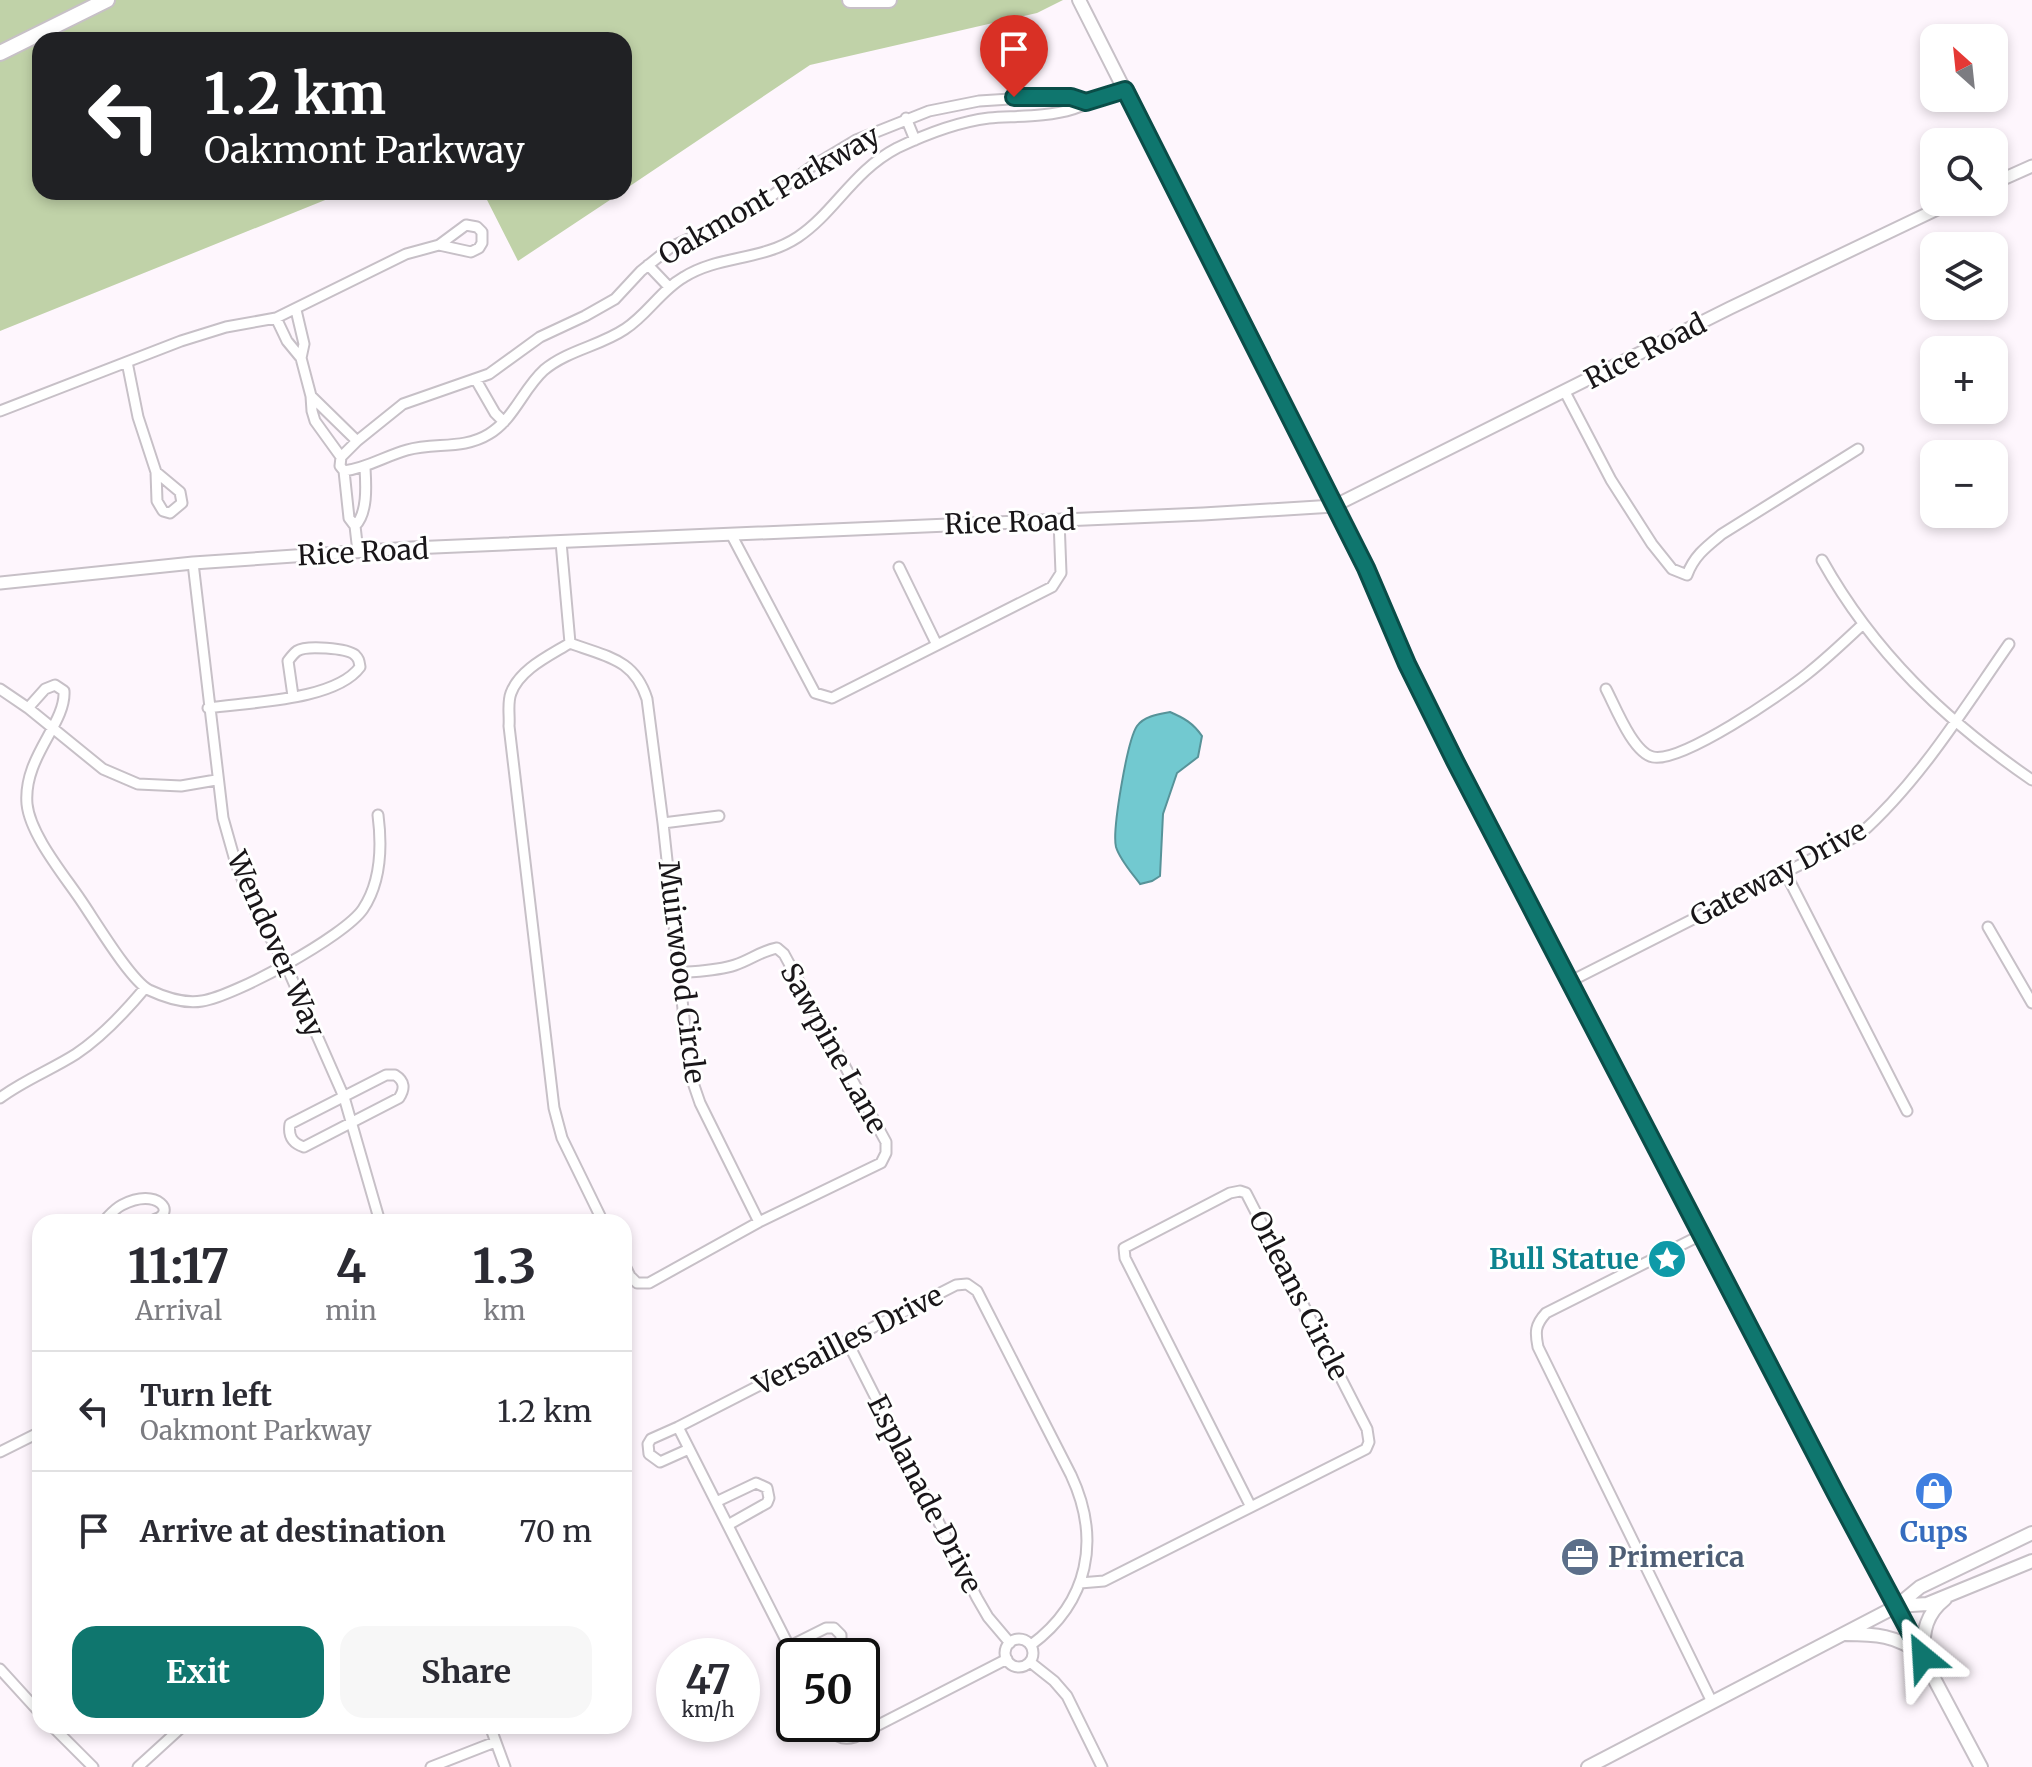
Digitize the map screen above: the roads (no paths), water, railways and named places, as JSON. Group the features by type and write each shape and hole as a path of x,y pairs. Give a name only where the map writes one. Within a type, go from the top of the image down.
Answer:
{"main road":[{"path":"42,32 107,0"},
{"path":"850,0 889,0"},
{"path":"1079,0 1366,568 1428,707 1981,1767"},
{"path":"0,53 32,37"},
{"path":"1588,1767 1897,1606 1920,1587 2032,1533"},
{"path":"1897,1606 1927,1604 2032,1561"},
{"path":"1923,1657 1923,1638 1928,1618 1952,1593"},
{"path":"1842,1634 1883,1635 1913,1648 1923,1657"}],"street":[{"name":"Oakmont Parkway","path":"344,471 365,468 404,450 475,441 504,422 526,388 547,368 573,352 626,329 669,287 701,268 754,257 798,237 824,214 849,184 894,150 936,131 986,119 1073,109 1125,90"},
{"name":"Oakmont Parkway","path":"341,457 403,404 431,392 476,380 503,365 540,337 603,307 658,256 684,240 754,209 811,167 856,140 906,118 983,100 1071,97 1086,102"},
{"path":"983,100 986,119"},
{"path":"906,118 915,140"},
{"path":"2008,177 2032,166"},
{"name":"Rice Road","path":"0,583 193,563 358,552 1334,506 1743,301 1922,216"},
{"path":"0,411 226,327 276,318 406,254 439,245"},
{"path":"648,265 669,287"},
{"path":"296,310 304,344 301,358"},
{"path":"276,318 281,332 301,358 315,421 341,457 339,463 344,471 349,518 355,526 358,552"},
{"path":"127,362 138,417 156,472"},
{"path":"476,380 495,413 504,422"},
{"path":"1565,392 1611,480 1652,544 1672,569 1687,575 1692,562 1722,534 1858,449"},
{"path":"311,396 357,441"},
{"path":"355,526 362,519 365,468"},
{"path":"731,534 815,693 832,698 1052,587 1061,573 1059,520"},
{"path":"561,542 570,643 519,679 510,696 509,726 554,1108 562,1138 599,1214"},
{"path":"1822,560 1862,625 1912,682 1955,722 2032,780"},
{"name":"Wendover Way","path":"193,563 216,780 236,864 257,915 285,963 344,1097 378,1214"},
{"path":"899,567 937,645"},
{"path":"1606,689 1638,749 1653,757 1674,755 1737,722 1795,683 1862,625"},
{"name":"Muirwood Circle","path":"570,643 620,661 632,669 641,681 647,699 690,1074 700,1103 759,1222"},
{"name":"Gateway Drive","path":"1569,982 1859,835 1887,810 1955,722 2009,644"},
{"path":"208,708 293,696 334,686 354,675 360,667 358,659 345,650 306,648 294,652 288,661 293,696"},
{"path":"28,708 45,689 55,685 64,691 65,702 35,757 28,782 27,806 39,837 145,988 170,999 200,1002 229,992 341,932 363,909 376,878 382,840 378,815"},
{"path":"0,689 103,769 138,784 181,786 216,780"},
{"path":"663,823 719,816"},
{"path":"1785,872 1907,1111"},
{"path":"1988,927 2032,1003"},
{"name":"Sawpine Lane","path":"678,973 715,970 739,964 764,950 777,948 784,954 886,1142 886,1153 881,1163 759,1222"},
{"path":"0,1098 17,1085 76,1054 105,1031 145,988"},
{"path":"386,1075 395,1075 403,1084 404,1090 399,1098 352,1125 304,1147 291,1139 288,1132 290,1124 344,1097 386,1075"},
{"name":"Orleans Circle","path":"1080,1583 1104,1581 1251,1507 1366,1449 1369,1442 1367,1429 1339,1373 1246,1193 1240,1191 1230,1193 1124,1248 1125,1258 1251,1507"},
{"path":"110,1214 130,1202 151,1198 163,1204 164,1210 160,1214"},
{"path":"632,1278 637,1283 649,1283 759,1222"},
{"path":"1703,1234 1546,1313 1536,1323 1535,1333 1538,1347 1712,1702"},
{"name":"Versailles Drive","path":"689,1449 660,1462 649,1454 648,1444 651,1439 956,1285 967,1284 977,1291 1078,1489 1083,1505 1088,1535 1086,1564 1080,1583 1057,1621 1031,1645"},
{"name":"Esplanade Drive","path":"847,1341 977,1598 1010,1643"},
{"path":"678,1427 785,1638"},
{"path":"0,1452 32,1436"},
{"path":"716,1502 756,1483 767,1488 767,1503 728,1525"},
{"path":"811,1638 826,1628 834,1628 841,1638"},
{"path":"1021,1639 1031,1645 1033,1653 1030,1662 1017,1667 1007,1659 1006,1649 1010,1643 1021,1639"},
{"path":"880,1724 1007,1659"},
{"path":"1030,1662 1067,1696 1102,1767"},
{"path":"0,1669 32,1704"},
{"path":"60,1734 93,1767"},
{"path":"138,1767 174,1734"},
{"path":"492,1734 505,1767"},
{"path":"431,1767 495,1742"}],"water":[{"path":"1170,712 1188,721 1202,736 1198,757 1177,773 1163,814 1160,876 1140,884 1116,847 1121,786 1137,726 1148,718"}],"place":[{"name":"Bull Statue","path":"1667,1259"},
{"name":"Cups","path":"1934,1491"},
{"name":"Primerica","path":"1580,1557"}]}
